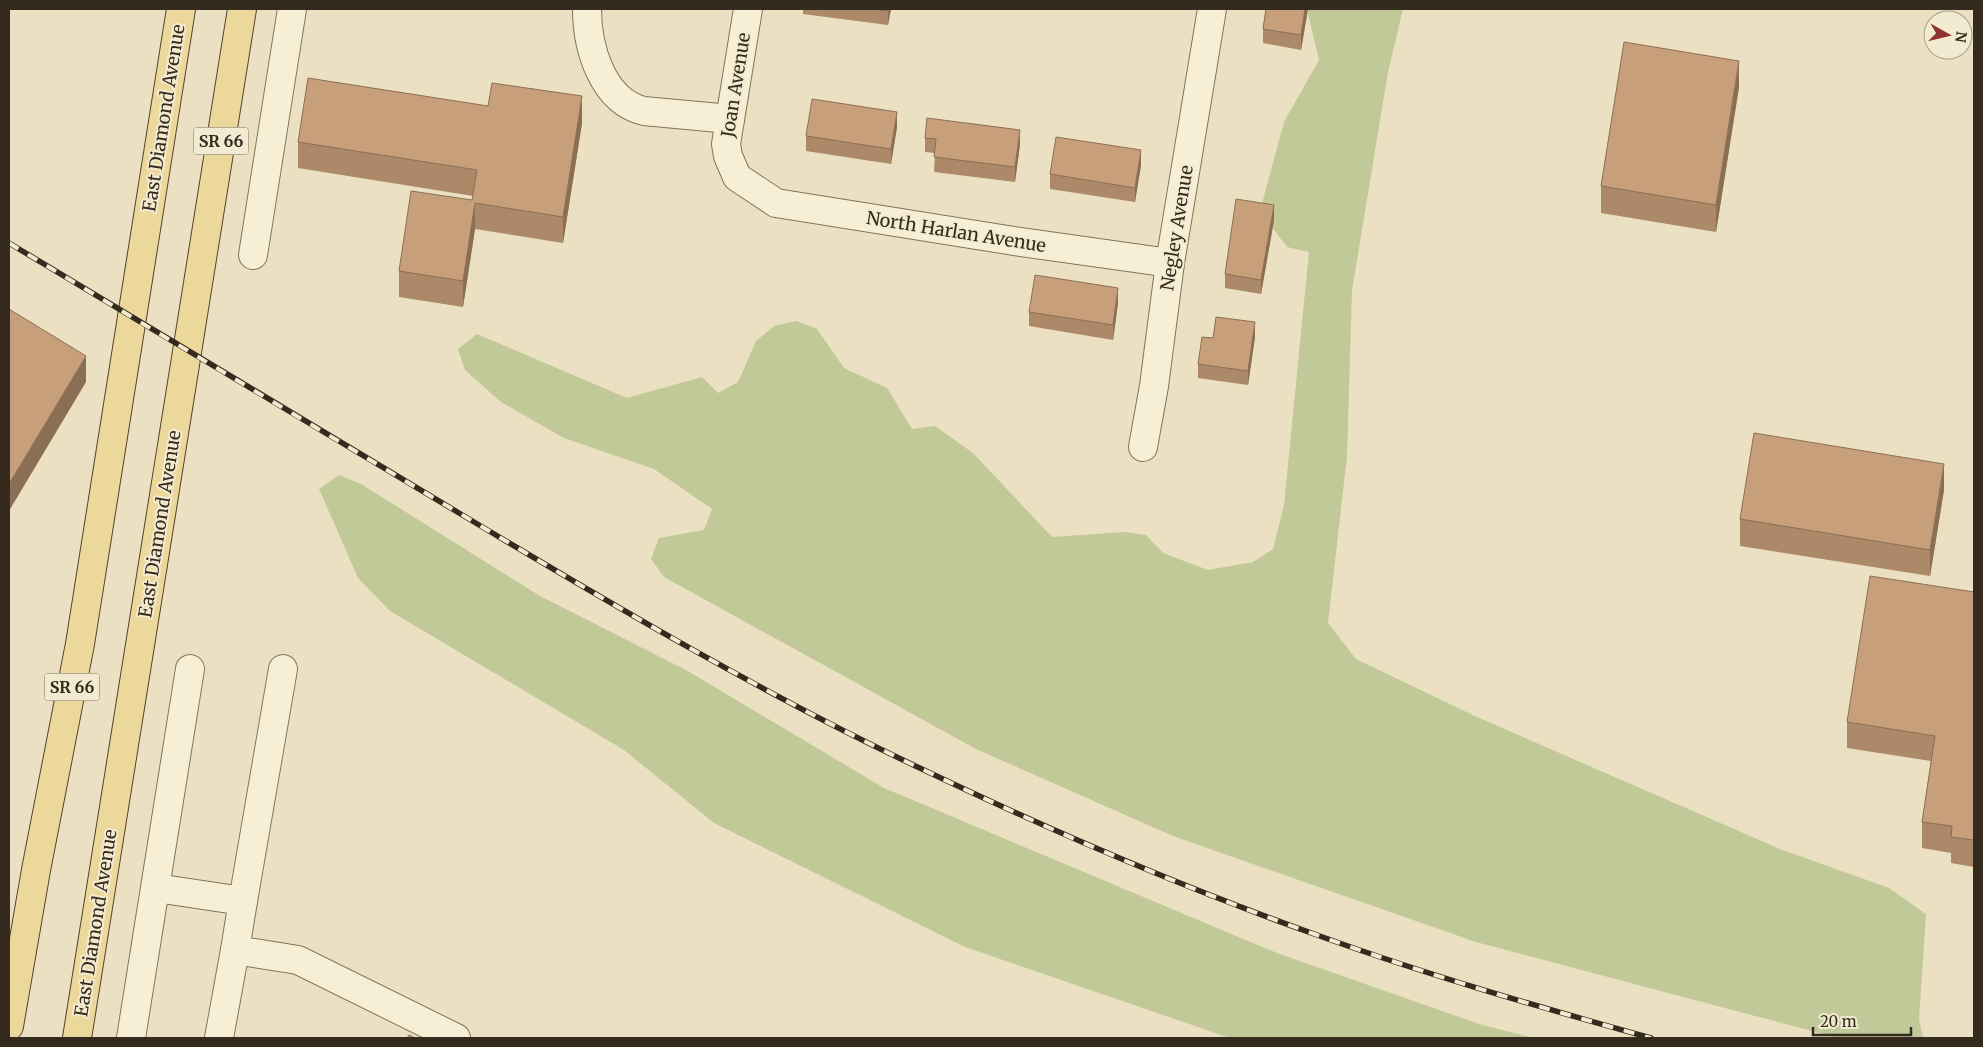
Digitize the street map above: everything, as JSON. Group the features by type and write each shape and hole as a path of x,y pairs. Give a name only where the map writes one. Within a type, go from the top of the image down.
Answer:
{"main road":[{"name":"East Diamond Avenue","path":"9,1026 12,994 80,644 181,9"},
{"name":"East Diamond Avenue","path":"77,1038 242,9"}],"street":[{"path":"253,255 292,9"},
{"path":"587,9 590,44 598,66 619,98 631,108 644,111 730,119"},
{"name":"Joan Avenue","path":"747,185 737,177 728,156 726,144 748,9"},
{"name":"Negley Avenue","path":"1143,447 1154,386 1170,263 1212,9"},
{"name":"North Harlan Avenue","path":"747,185 776,203 1014,242 1170,263"},
{"path":"132,1038 190,669"},
{"path":"219,1038 236,950 283,669"},
{"path":"156,888 243,901"},
{"path":"236,950 298,960 456,1038"}],"green space":[{"path":"1309,9 1403,9 1388,72 1352,291 1347,456 1328,623 1356,659 1477,717 1780,849 1889,888 1926,914 1919,1020 1923,1037 1927,1038 1838,1038 1476,942 1173,836 976,749 664,577 651,559 659,538 704,530 712,509 654,469 564,438 501,402 465,370 458,349 477,334 627,398 702,377 718,393 738,382 756,341 774,326 796,321 817,329 844,368 887,388 912,429 935,426 973,453 1052,537 1124,532 1146,535 1163,553 1208,570 1253,562 1273,549 1284,505 1309,252 1287,247 1260,211 1284,122 1319,60 1308,14"},
{"path":"339,475 361,484 540,596 686,670 884,788 1277,953 1482,1025 1534,1038 1230,1038 965,947 714,823 624,750 390,611 358,578 319,489"}],"building":[{"path":"872,9 889,9 888,11"},
{"path":"1266,9 1305,9 1301,35 1263,29"},
{"path":"1624,42 1739,61 1716,205 1601,186"},
{"path":"308,78 488,106 492,83 582,96 563,217 475,203 463,281 399,271 411,191 472,200 477,170 298,142"},
{"path":"812,99 897,112 891,149 806,136"},
{"path":"927,118 1020,130 1015,167 934,157 936,139 925,138"},
{"path":"1056,137 1141,150 1135,188 1050,174"},
{"path":"1236,199 1274,205 1261,280 1225,274"},
{"path":"1035,275 1118,288 1113,325 1029,312"},
{"path":"9,309 86,356 9,484"},
{"path":"1216,317 1255,322 1248,371 1198,364 1202,337 1213,338"},
{"path":"1754,433 1944,464 1930,550 1740,519"},
{"path":"1870,576 1974,592 1974,840 1951,837 1952,826 1922,822 1935,736 1847,722"}],"railway":[{"path":"9,243 631,615 748,680 866,742 1022,816 1267,917 1358,950 1441,977 1651,1038"}]}
